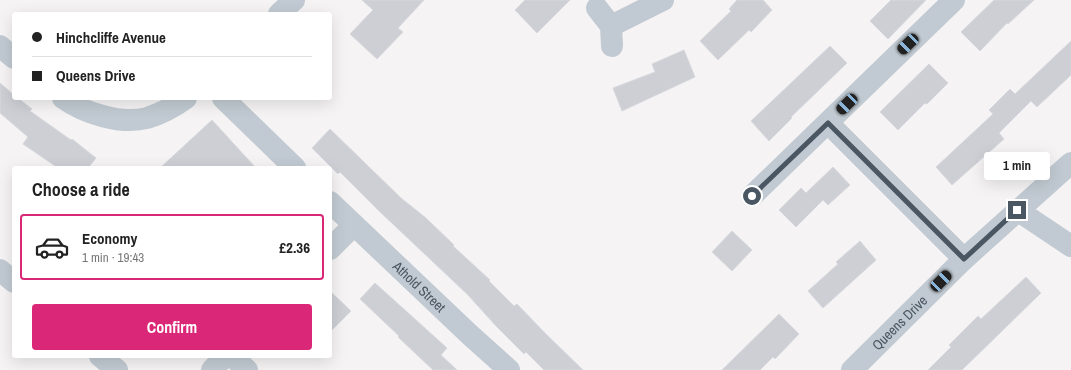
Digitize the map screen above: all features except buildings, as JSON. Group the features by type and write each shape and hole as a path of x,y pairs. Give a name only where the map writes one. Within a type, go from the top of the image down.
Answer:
{"street":[{"path":"281,12 294,0"},
{"path":"597,8 611,36 663,0"},
{"path":"752,196 954,0"},
{"path":"0,46 12,56"},
{"path":"67,100 86,110 105,117 125,120 146,118 166,110 183,100"},
{"path":"224,100 293,166"},
{"path":"828,123 964,259"},
{"name":"Queens Drive","path":"852,370 964,259 1071,162"},
{"name":"Athold Street","path":"332,204 468,334 508,370"},
{"path":"1017,210 1071,246"},
{"path":"332,247 354,225"},
{"path":"0,270 12,280"},
{"path":"102,358 116,370"},
{"path":"212,370 223,358"},
{"path":"234,358 247,370"}],"route":[{"path":"752,196 828,123 964,259 1017,210"}]}
